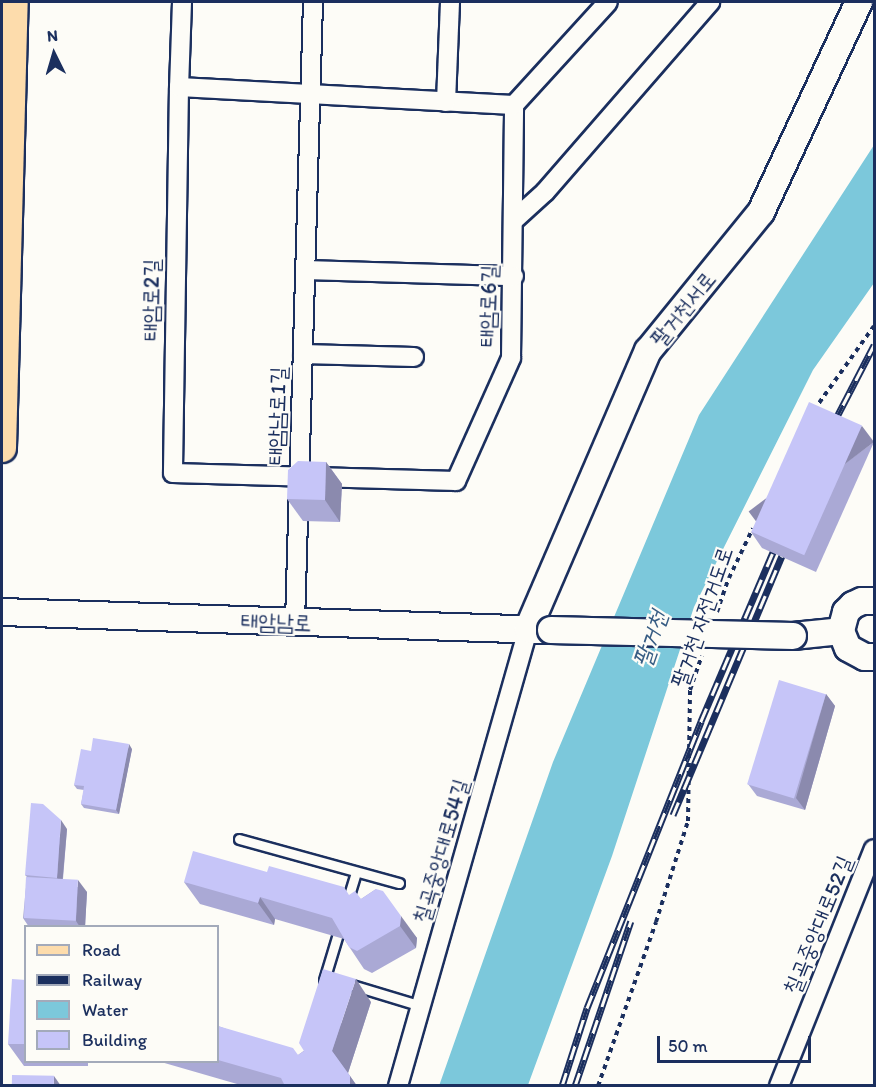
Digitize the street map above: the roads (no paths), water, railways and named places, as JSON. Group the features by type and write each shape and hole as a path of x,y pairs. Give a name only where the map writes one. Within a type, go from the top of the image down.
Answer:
{"main road":[{"path":"2,448 5,263 14,2"},
{"name":"팔거천서로","path":"540,630 648,351 761,212 859,2"},
{"path":"874,601 862,601 853,605 846,612 841,631 848,648 865,657 874,657"},
{"name":"태암남로","path":"2,612 295,623 793,636 841,631"}],"street":[{"name":"태암로2길","path":"183,2 179,87 173,473 300,476"},
{"name":"태암남로1길","path":"295,623 313,2"},
{"path":"446,102 450,2"},
{"path":"513,221 545,192 710,2"},
{"path":"179,87 310,96 514,105 601,5"},
{"name":"태암로6길","path":"300,476 456,481 511,358 514,276 514,105"},
{"path":"306,270 514,276"},
{"name":"태암남로1길","path":"303,354 414,357"},
{"name":"칠곡중앙대로54길","path":"398,1086 421,1006 540,630"},
{"name":"칠곡중앙대로52길","path":"779,1086 874,849"}],"lane":[{"path":"239,839 399,883"},
{"path":"321,988 356,872"},
{"path":"324,977 335,980"},
{"path":"346,983 421,1006"}],"water":[{"name":"팔거천","path":"874,145 874,283 813,370 694,607 612,856 528,1085 439,1086 553,762 699,415"}],"railway":[{"path":"830,430 874,345"},
{"path":"562,1086 587,1008 701,721 779,538"},
{"path":"673,815 788,541"},
{"path":"575,1086 631,921"}]}
